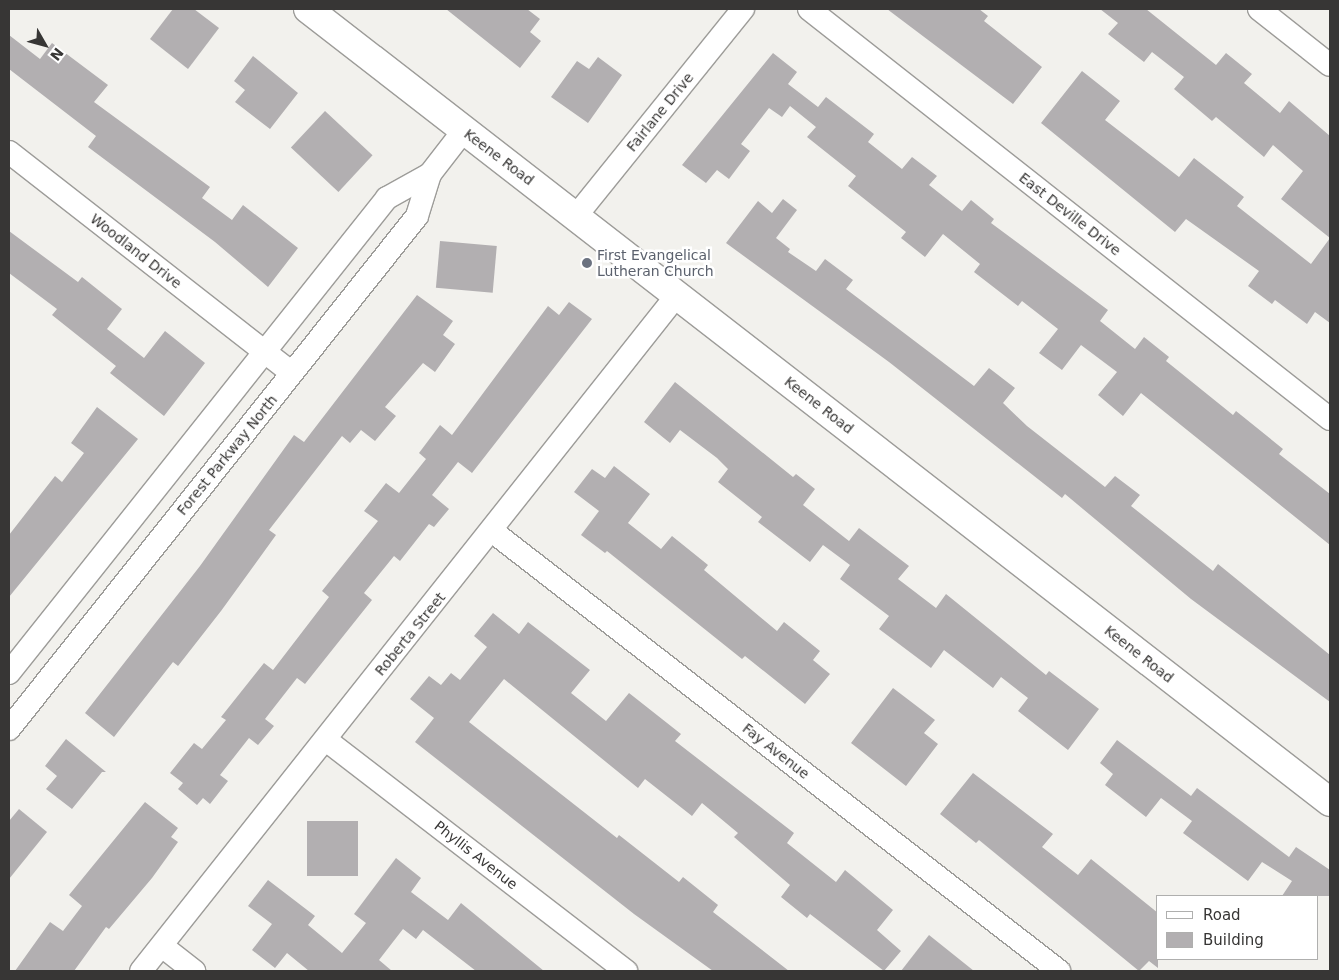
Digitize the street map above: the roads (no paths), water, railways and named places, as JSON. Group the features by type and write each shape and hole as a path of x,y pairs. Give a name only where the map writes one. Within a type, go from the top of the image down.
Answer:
{"main road":[{"name":"Keene Road","path":"308,9 1330,802"}],"street":[{"name":"Fairlane Drive","path":"576,216 743,9"},
{"name":"East Deville Drive","path":"809,9 1330,419"},
{"path":"1259,9 1330,65"},
{"name":"Forest Parkway North","path":"9,728 417,216 430,174 464,130"},
{"name":"Woodland Drive","path":"9,152 292,373"},
{"name":"Forest Parkway North","path":"9,673 263,349 387,198 430,174"},
{"name":"Roberta Street","path":"141,971 492,531 677,295"},
{"name":"Fay Avenue","path":"492,531 1059,971"},
{"name":"Phyllis Avenue","path":"326,740 626,971"},
{"path":"162,946 194,971"}],"place":[{"name":"First Evangelical Lutheran Church","path":"587,263"}]}
